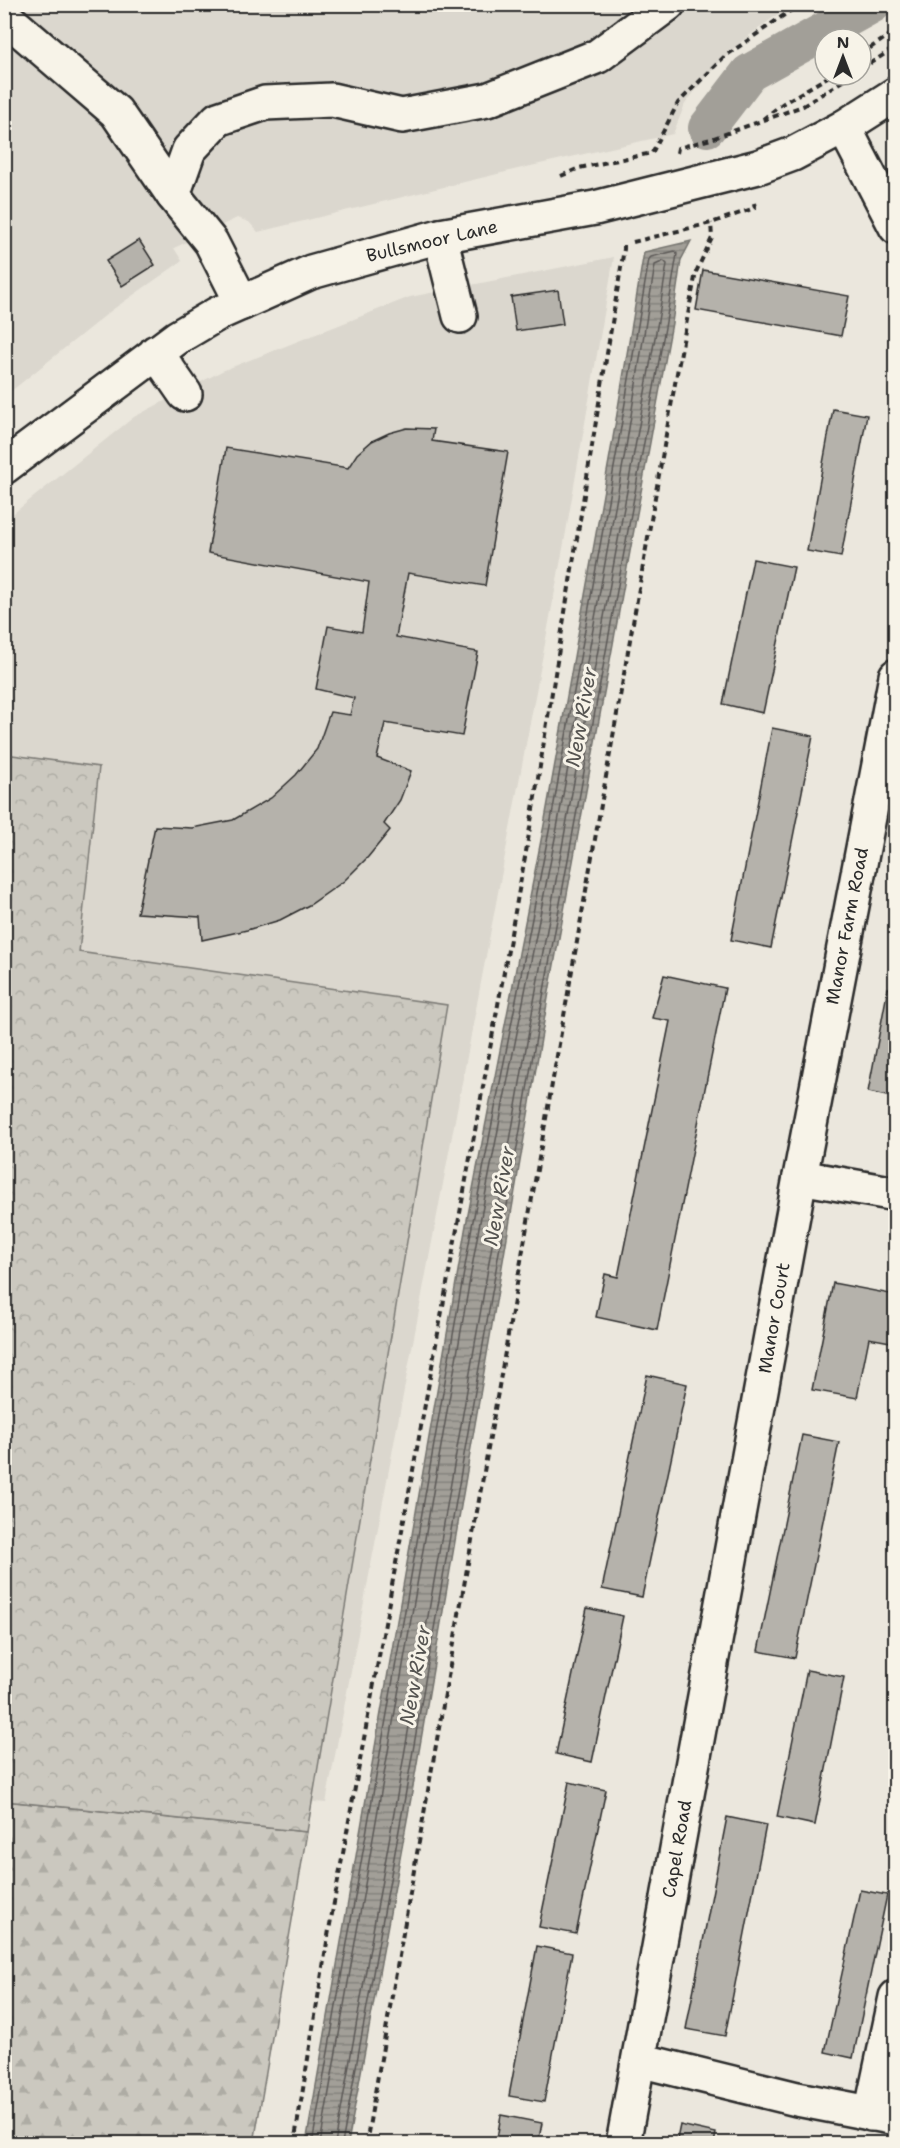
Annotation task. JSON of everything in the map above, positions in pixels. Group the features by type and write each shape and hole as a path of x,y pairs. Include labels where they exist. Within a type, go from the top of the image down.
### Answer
{"street":[{"path":"173,195 189,150 218,119 265,103 332,100 402,116 487,100 598,56 668,4"},
{"path":"4,16 116,112 173,195 211,242 242,303"},
{"name":"Bullsmoor Lane","path":"4,467 156,352 217,314 311,272 440,236 595,208 758,167 793,154 844,127 896,94"},
{"path":"844,127 896,227"},
{"path":"440,236 460,316"},
{"path":"156,352 185,394"},
{"name":"Manor Farm Road","path":"800,1177 896,676"},
{"path":"800,1177 896,1194"},
{"name":"Manor Court","path":"730,1555 800,1177"},
{"name":"Capel Road","path":"623,2144 730,1555"},
{"path":"639,2060 797,2099 883,2116 896,1997"}],"path":[{"path":"652,153 678,103 724,57 800,4"},
{"path":"873,46 896,31"},
{"path":"873,61 896,47"},
{"path":"757,123 782,104 813,86"},
{"path":"678,148 803,106 833,87"},
{"path":"633,242 711,223 741,213"},
{"path":"366,2144 669,412 696,272 712,238 711,223"},
{"path":"294,2144 329,1930 527,846 624,244"}],"shaded area":[{"path":"5,5 790,5 742,41 709,73 685,104 673,134 258,232 249,222 237,218 174,248 182,261 112,310 5,396"},
{"path":"614,257 564,543 326,1803 5,1774 5,520 134,417 222,371 410,297"}],"green space":[{"path":"5,754 99,767 79,952 447,1005 307,1832 5,1801"},
{"path":"5,1801 307,1832 254,2143 5,2143"}],"water":[{"path":"691,241 681,260 672,323 549,992 411,1798 348,2143 306,2143 466,1225 544,825 644,252"}],"building":[{"path":"139,240 155,265 122,286 106,261"},
{"path":"703,270 849,296 841,336 696,310"},
{"path":"558,290 563,324 516,331 511,297"},
{"path":"833,409 867,415 841,557 807,551"},
{"path":"407,428 434,429 432,441 508,452 485,586 408,573 396,637 478,652 462,736 385,723 377,758 411,771 400,800 384,824 390,830 344,881 311,904 280,920 202,940 200,917 137,913 155,826 192,828 233,820 271,798 296,775 317,749 330,712 350,715 354,698 316,689 328,626 362,632 369,582 208,553 226,448 348,468 357,454 372,441"},
{"path":"753,559 794,567 763,713 723,704"},
{"path":"772,728 813,736 771,948 731,940"},
{"path":"664,975 725,988 657,1330 596,1317 605,1274 618,1277 670,1021 652,1018"},
{"path":"888,988 896,989 896,1098 868,1092"},
{"path":"833,1283 896,1295 896,1343 869,1338 857,1398 812,1390"},
{"path":"647,1375 687,1384 642,1597 602,1589"},
{"path":"802,1435 839,1442 795,1658 758,1651"},
{"path":"587,1608 623,1616 592,1762 556,1754"},
{"path":"807,1670 844,1677 815,1825 777,1817"},
{"path":"569,1782 606,1790 576,1934 539,1927"},
{"path":"727,1817 766,1825 725,2036 686,2029"},
{"path":"860,1890 887,1895 853,2058 825,2052"},
{"path":"537,1946 572,1953 544,2102 509,2096"},
{"path":"501,2115 542,2123 538,2144 496,2144"},
{"path":"680,2125 716,2133 714,2144 676,2144"}],"waterway":[{"name":"New River","path":"707,128 749,73 873,4"}]}
